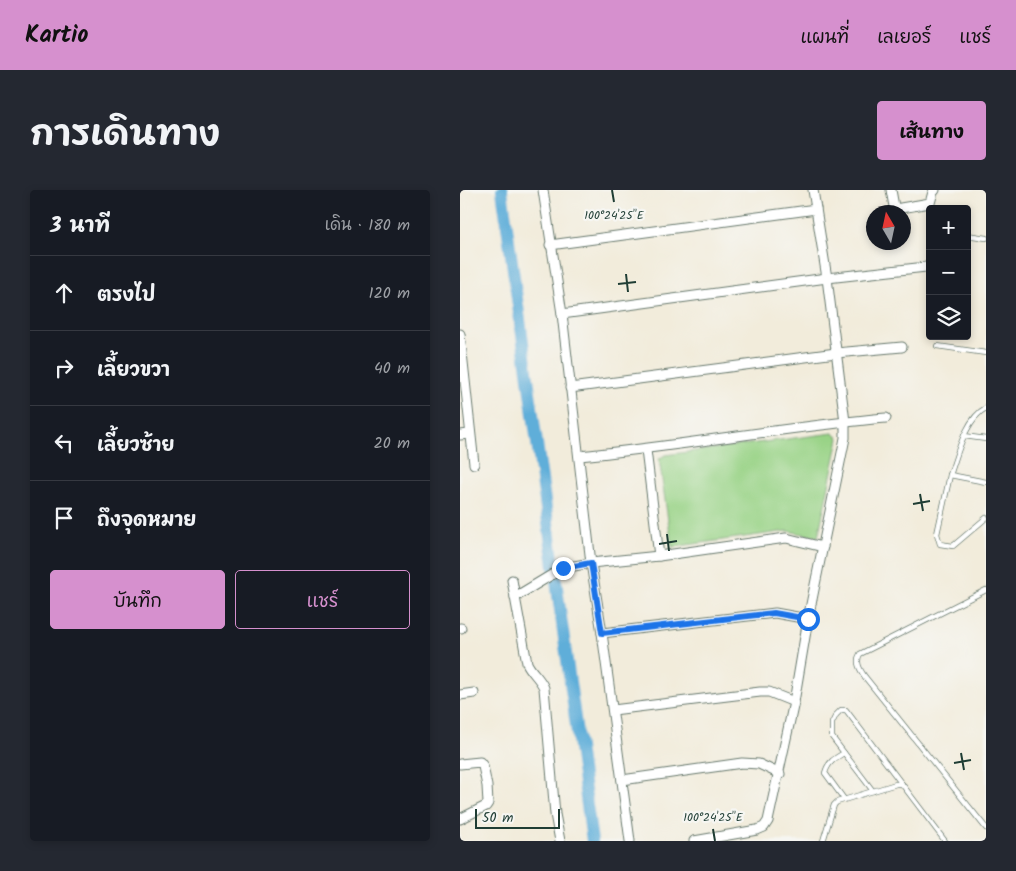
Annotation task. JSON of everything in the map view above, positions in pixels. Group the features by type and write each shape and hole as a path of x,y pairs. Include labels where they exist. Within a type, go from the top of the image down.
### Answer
{"street":[{"path":"543,190 562,314 591,563 630,841"},
{"path":"699,841 757,830 764,827 768,821 780,774 808,619 845,438 845,422 827,278 813,190"},
{"path":"891,190 894,205"},
{"path":"911,207 930,203 935,190"},
{"path":"550,245 816,209"},
{"path":"562,314 827,278 926,267"},
{"path":"460,334 474,464"},
{"path":"570,388 836,353 902,347"},
{"path":"579,456 646,450 886,418"},
{"path":"460,435 470,434"},
{"path":"646,450 659,556"},
{"path":"515,598 563,568 591,563 659,556 786,538 823,547"},
{"path":"512,580 527,662 530,670 540,680 544,688 555,814 560,841"},
{"path":"602,633 774,613 808,619"},
{"path":"613,710 760,692 769,692 794,702"},
{"path":"460,695 474,693"},
{"path":"460,764 480,762 483,766 489,800 486,806 460,819"},
{"path":"622,780 742,763 758,764 780,774"}],"lane":[{"path":"971,236 986,238"},
{"path":"937,346 986,353"},
{"path":"986,408 979,412 964,436 950,475 938,534 940,544 953,546 986,518"},
{"path":"964,436 986,439"},
{"path":"950,475 986,482"},
{"path":"986,590 860,654 858,662 864,677 986,828"},
{"path":"873,791 832,737 832,723 841,710 846,710 945,841"},
{"path":"844,753 833,758 827,767 826,773 844,799"},
{"path":"822,841 834,805 844,799 902,784"}],"green space":[{"path":"833,433 839,438 818,537 788,531 672,547 659,459 665,455"}],"waterway":[{"path":"502,190 592,841"}],"route":[{"path":"563,568 591,563 602,633 774,613 808,619"}]}
